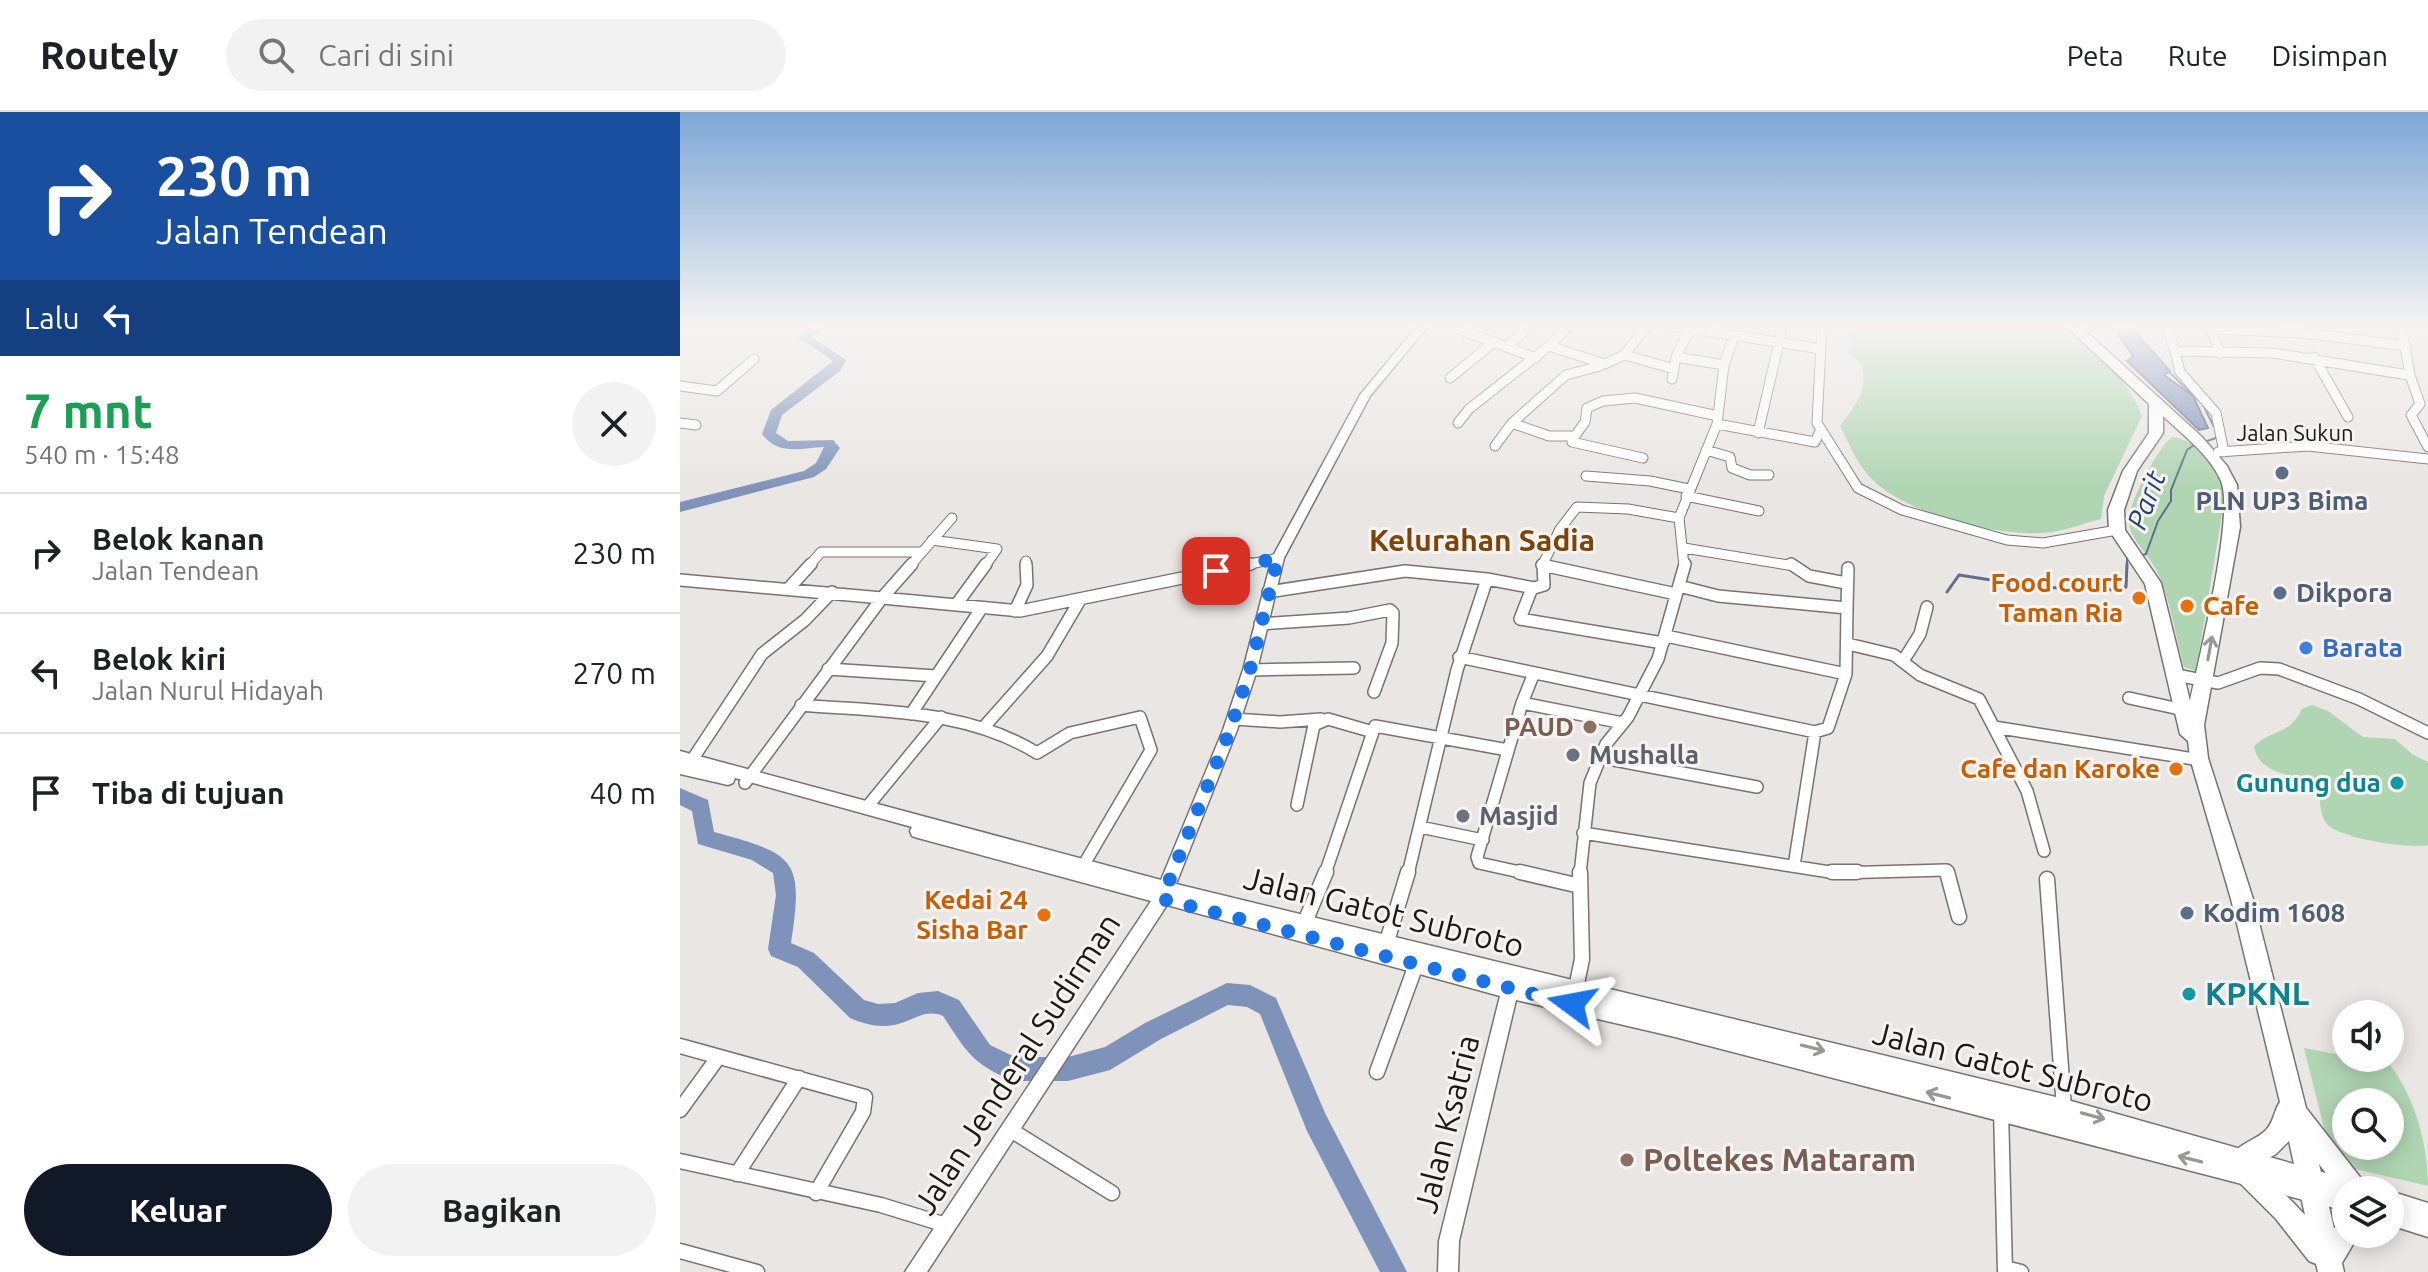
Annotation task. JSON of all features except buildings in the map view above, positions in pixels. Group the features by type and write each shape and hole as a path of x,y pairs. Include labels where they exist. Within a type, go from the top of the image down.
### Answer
{"highway":[{"path":"2131,379 2206,446 2230,485 2232,527 2195,725 2199,758 2252,950 2325,1264"},
{"path":"2156,402 2156,433 2130,471 2116,510 2117,530 2153,583 2194,759 2239,898"},
{"path":"2156,433 2206,446"},
{"path":"2291,1112 2285,1129 2276,1140 2246,1166 2302,1229 2325,1264"},
{"path":"2291,1112 2343,1176"}],"street":[{"path":"680,386 717,391 731,379"},
{"name":"Jalan Jenderal Sudirman","path":"915,1272 1164,894 1234,719 1250,670 1278,558 1365,395 1378,379"},
{"path":"1458,423 1469,409 1508,379"},
{"path":"1495,446 1512,423 1561,379"},
{"path":"1574,997 1583,931 1580,886 1590,783 1598,757 1623,723 1658,659 1685,562 1679,518 1718,420 1722,379"},
{"path":"1758,433 1772,379"},
{"path":"1818,379 1816,406 1820,431 1858,488 1902,510 1987,536 2027,543 2070,540 2117,530"},
{"path":"2186,379 2216,413 2206,446"},
{"path":"2327,379 2348,417"},
{"path":"2408,379 2409,385 2424,404 2411,415 2428,447"},
{"path":"1643,458 1572,442 1585,422 1587,408 1619,398 1642,398 1758,433 1815,442 1820,431"},
{"path":"680,423 696,425"},
{"path":"1512,423 1546,432 1549,436 1575,436"},
{"name":"Jalan Sukun","path":"2206,446 2308,446 2428,459"},
{"path":"1706,450 1730,457 1732,468 1743,473 1769,475"},
{"path":"1586,476 1650,481 1759,511"},
{"path":"1268,592 1405,571 1487,579 1532,588 1544,585 1542,565 1560,529 1577,507 1628,509 1679,518"},
{"path":"748,779 882,598 952,518"},
{"path":"932,540 997,549 956,605"},
{"path":"1684,548 1790,563 1805,575 1846,583"},
{"path":"789,588 821,552 922,552"},
{"path":"682,580 1015,611 1278,558"},
{"path":"1015,611 1027,585 1026,561"},
{"path":"1542,565 1718,596 1847,608"},
{"path":"1459,657 1824,732 1834,718 1846,674 1848,568"},
{"path":"1384,950 1420,827 1459,657 1487,579"},
{"path":"1532,588 1520,619 1664,639 1846,674"},
{"path":"684,762 762,654 805,620 832,592"},
{"path":"983,728 1047,656 1080,600"},
{"path":"1903,661 1920,634 1927,607"},
{"path":"911,714 981,609"},
{"path":"1260,624 1349,618 1390,610 1393,613 1392,643 1374,692"},
{"path":"1848,644 1885,651 1920,675 1979,699 2027,791 2044,851"},
{"path":"1250,670 1354,668"},
{"path":"2176,675 2218,683 2260,668 2279,669 2359,699 2428,733"},
{"path":"828,669 936,676"},
{"path":"1534,673 1522,703 1477,857 1479,863 1580,886"},
{"path":"2129,698 2184,710"},
{"path":"1522,703 1623,723"},
{"path":"801,705 941,717 1011,737 1037,753 1046,751 1070,733 1131,717 1143,721 1151,746 1149,755 1083,866"},
{"path":"867,807 919,748 941,717"},
{"path":"1234,719 1280,722 1328,719 1373,732"},
{"path":"1297,805 1312,727 1328,719"},
{"path":"1302,928 1327,869 1375,726 1508,750"},
{"path":"1994,727 2194,759"},
{"path":"1794,866 1815,732"},
{"path":"1598,757 1757,787"},
{"name":"Jalan Gatot Subroto","path":"684,762 1164,894 2332,1186"},
{"name":"Jalan Gatot Subroto","path":"748,779 867,807 918,826 1083,866 1164,894"},
{"path":"1420,827 1483,840"},
{"path":"1583,833 1862,874 1946,870 1959,917"},
{"path":"2047,879 2064,1108"},
{"name":"Jalan Gatot Subroto","path":"1384,950 1416,965 1510,990 1574,997"},
{"path":"1377,1072 1416,965"},
{"name":"Jalan Ksatria","path":"1448,1272 1449,1241 1510,990"},
{"path":"680,1046 717,1059 799,1078 867,1099 858,1122 816,1193"},
{"path":"680,1110 717,1059"},
{"path":"737,1174 799,1078"},
{"path":"2001,1102 2010,1271"},
{"name":"Jalan Gatot Subroto","path":"2001,1102 2064,1108 2246,1166"},
{"path":"1009,1129 1112,1193"},
{"path":"680,1161 881,1205 946,1225"},
{"name":"Jalan Gatot Subroto","path":"2305,1182 2332,1195"},
{"path":"2404,1205 2428,1213"},
{"path":"2404,1219 2428,1227"},
{"path":"680,1251 757,1272"}],"green space":[{"path":"2121,379 2142,416 2104,496 2101,519 2053,532 2006,531 1951,520 1924,510 1899,499 1864,470 1840,426 1855,405 1863,381"},
{"path":"2172,437 2190,443 2205,456 2226,491 2196,671 2184,667 2164,588 2129,525 2140,487 2160,451"},
{"path":"2312,705 2328,711 2363,737 2395,739 2412,754 2428,762 2428,845 2377,842 2337,831 2324,819 2320,792 2303,780 2273,770 2258,757 2254,746 2292,724 2302,709"},
{"path":"2304,1048 2332,1053 2332,1072 2395,1072 2406,1091 2413,1106 2423,1138 2428,1186 2404,1180 2404,1176 2385,1176 2351,1168 2342,1160 2404,1160 2404,1088 2332,1088 2332,1151"}],"water":[{"path":"2146,379 2170,379 2193,396 2208,428 2199,430"}],"waterway":[{"path":"680,507 809,474 821,466 833,448 828,443 781,444 769,434 776,413 820,379"},
{"name":"Parit","path":"2176,379 2198,400"},
{"name":"Parit","path":"2203,405 2214,427"},
{"name":"Parit","path":"2204,442 2216,438 2217,434"},
{"name":"Parit","path":"2139,556 2146,554 2158,521 2171,501 2171,490 2187,450 2197,443"},
{"name":"Parit","path":"2127,564 2127,559 2132,557"},
{"name":"Parit","path":"1947,592 1959,575 2035,587 2118,590 2126,587 2127,564"},
{"path":"680,796 701,806 705,838 756,853 781,867 786,879 786,895 779,949 806,960 858,1010 878,1015 895,1014 918,1004 938,1002 951,1008 982,1053 1013,1069 1068,1069 1110,1058 1153,1031 1227,994 1250,996 1268,1006 1316,1122 1394,1272"}],"place":[{"name":"PLN UP3 Bima","path":"2282,473"},
{"name":"Dikpora","path":"2280,593"},
{"name":"Food court Taman Ria","path":"2139,598"},
{"name":"Cafe","path":"2187,606"},
{"name":"Barata","path":"2306,648"},
{"name":"PAUD","path":"1590,727"},
{"name":"Mushalla","path":"1573,755"},
{"name":"Cafe dan Karoke","path":"2176,769"},
{"name":"Gunung dua","path":"2397,783"},
{"name":"Masjid","path":"1463,816"},
{"name":"Kodim 1608","path":"2187,913"},
{"name":"Kedai 24 Sisha Bar","path":"1044,915"},
{"name":"KPKNL","path":"2189,994"},
{"name":"Poltekes Mataram","path":"1627,1160"}],"district":[{"name":"Kelurahan Sadia","path":"1482,541"}],"route":[{"path":"1216,571 1278,558 1269,584 1250,670 1230,730 1162,899 1572,1004"}]}
